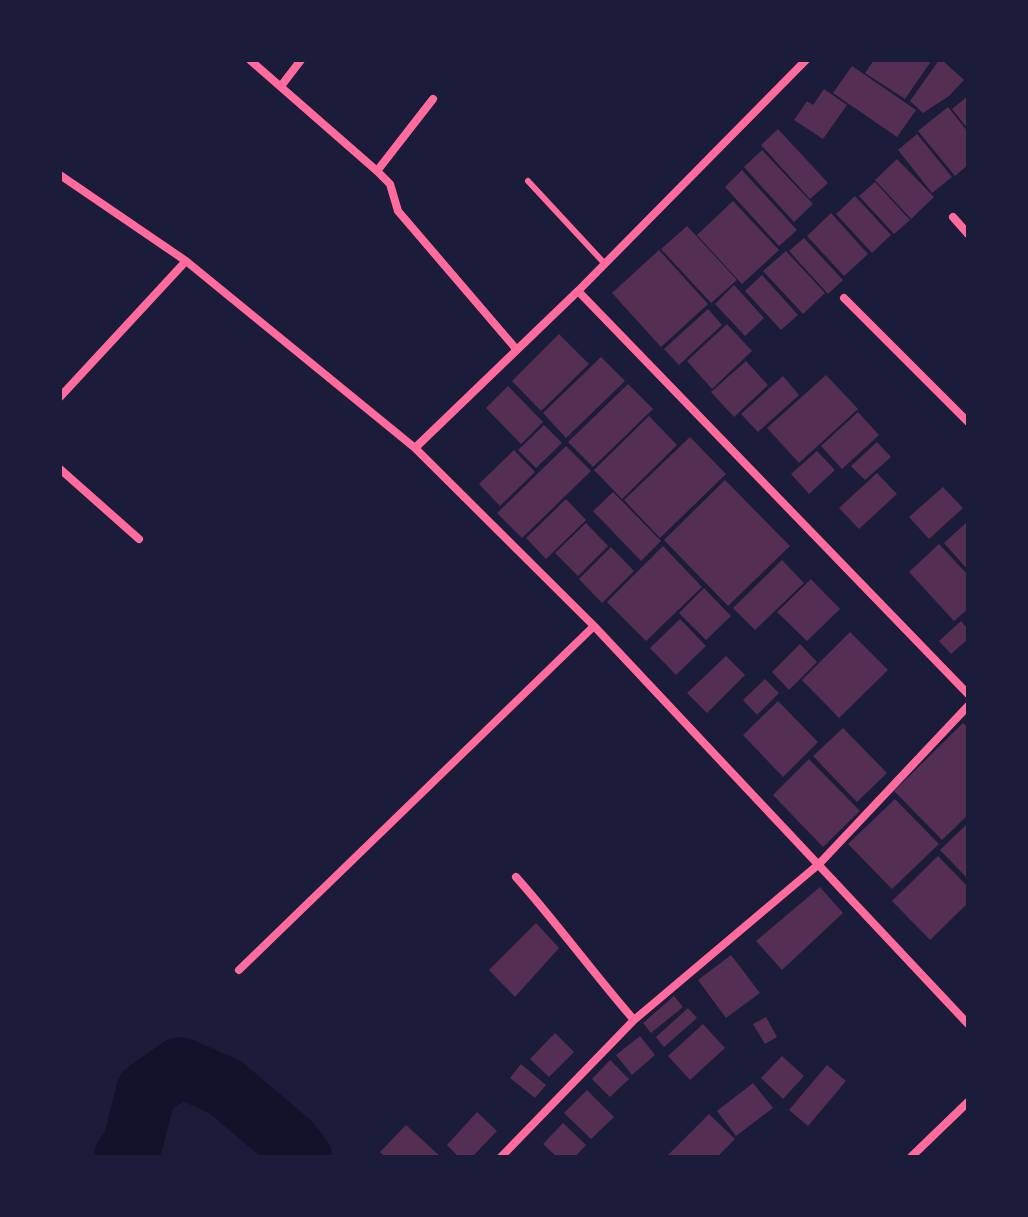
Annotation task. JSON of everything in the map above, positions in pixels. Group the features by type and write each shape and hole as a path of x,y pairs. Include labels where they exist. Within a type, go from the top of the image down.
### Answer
{"street":[{"path":"250,60 390,184 398,211 517,350"},
{"path":"281,86 301,60"},
{"path":"415,448 578,291 806,60"},
{"path":"377,171 433,99"},
{"path":"60,175 186,261 415,448 594,626 968,1024"},
{"path":"953,217 968,234"},
{"path":"60,397 186,261"},
{"path":"578,291 968,694"},
{"path":"844,298 968,422"},
{"path":"60,469 139,539"},
{"path":"239,970 594,626"},
{"path":"501,1157 634,1020 819,864 968,706"},
{"path":"516,877 634,1020"},
{"path":"911,1157 968,1102"}],"lane":[{"path":"528,181 605,264"}],"building":[{"path":"874,60 932,60 905,99 865,73"},
{"path":"939,60 964,80 949,96 923,113 910,101"},
{"path":"852,66 916,110 897,137 833,93"},
{"path":"824,89 847,105 823,139 794,120 807,101 813,105"},
{"path":"968,96 968,129 952,109"},
{"path":"948,107 968,132 968,165 955,176 918,131"},
{"path":"778,129 828,183 810,199 761,145"},
{"path":"917,134 952,177 932,193 898,150"},
{"path":"762,150 813,204 794,222 744,167"},
{"path":"897,159 934,197 911,219 875,180"},
{"path":"742,170 797,230 779,246 725,187"},
{"path":"875,182 910,220 894,234 859,196"},
{"path":"855,196 891,235 872,253 836,214"},
{"path":"733,201 779,250 742,284 697,235"},
{"path":"831,213 868,254 844,276 807,236"},
{"path":"687,226 737,280 711,303 661,249"},
{"path":"804,238 843,280 828,294 789,251"},
{"path":"659,250 708,304 661,347 612,293"},
{"path":"786,251 825,293 803,314 763,271"},
{"path":"762,275 798,315 781,330 745,291"},
{"path":"734,285 764,318 745,336 715,304"},
{"path":"708,309 722,325 679,365 664,349"},
{"path":"727,324 752,351 712,389 687,361"},
{"path":"559,334 589,364 541,411 512,381"},
{"path":"601,357 625,381 566,438 543,413"},
{"path":"746,361 768,385 734,417 711,392"},
{"path":"826,375 858,409 799,463 767,428"},
{"path":"783,376 799,395 758,432 741,414"},
{"path":"628,384 653,409 593,467 568,442"},
{"path":"508,386 543,422 521,444 486,408"},
{"path":"858,412 879,435 842,469 821,446"},
{"path":"649,416 677,445 622,499 594,470"},
{"path":"544,425 562,443 536,468 518,450"},
{"path":"690,437 726,474 660,538 624,500"},
{"path":"877,442 891,457 865,480 851,466"},
{"path":"566,446 591,471 522,538 497,513"},
{"path":"514,450 535,472 500,506 479,484"},
{"path":"817,451 835,470 809,494 791,474"},
{"path":"877,473 897,494 859,529 839,508"},
{"path":"725,480 790,546 728,606 664,540"},
{"path":"943,487 963,508 929,539 909,517"},
{"path":"613,492 661,541 641,561 593,511"},
{"path":"566,499 586,520 546,559 526,538"},
{"path":"968,521 968,570 944,543"},
{"path":"586,523 608,546 578,576 555,553"},
{"path":"939,544 968,575 968,609 954,621 909,572"},
{"path":"663,546 702,587 646,641 607,602"},
{"path":"611,547 634,571 602,603 579,579"},
{"path":"782,560 804,583 755,630 733,608"},
{"path":"811,579 840,609 807,641 777,612"},
{"path":"704,588 731,616 706,640 679,613"},
{"path":"680,619 706,646 676,675 650,648"},
{"path":"961,621 968,629 968,639 951,654 939,641"},
{"path":"850,632 888,670 839,718 802,680"},
{"path":"800,644 817,662 789,690 772,672"},
{"path":"726,656 745,675 707,713 687,693"},
{"path":"765,679 779,693 757,715 743,700"},
{"path":"778,701 818,742 783,777 743,735"},
{"path":"963,723 968,728 968,815 942,840 894,791"},
{"path":"843,728 887,773 857,802 813,756"},
{"path":"809,759 860,811 823,847 773,795"},
{"path":"895,799 939,844 892,889 848,844"},
{"path":"968,823 968,879 940,850"},
{"path":"938,856 968,887 968,903 930,940 892,901"},
{"path":"820,887 843,913 782,970 756,941"},
{"path":"536,923 559,948 515,997 489,970"},
{"path":"731,955 760,993 726,1018 698,980"},
{"path":"674,996 683,1007 651,1033 643,1023"},
{"path":"688,1008 697,1018 664,1047 656,1037"},
{"path":"766,1017 777,1037 765,1044 753,1024"},
{"path":"703,1024 725,1048 690,1080 668,1056"},
{"path":"555,1033 574,1052 549,1077 530,1059"},
{"path":"640,1036 655,1055 632,1075 616,1055"},
{"path":"782,1056 804,1076 783,1099 761,1078"},
{"path":"610,1060 629,1079 610,1097 592,1079"},
{"path":"521,1064 546,1085 535,1098 510,1078"},
{"path":"827,1065 846,1081 808,1126 789,1110"},
{"path":"753,1083 773,1108 736,1136 717,1111"},
{"path":"587,1090 614,1117 591,1139 564,1113"},
{"path":"477,1112 497,1131 472,1157 459,1157 447,1145"},
{"path":"709,1114 735,1139 717,1157 666,1157"},
{"path":"563,1123 586,1145 575,1157 557,1157 543,1144"},
{"path":"406,1125 441,1157 385,1157 380,1152"}],"waterway":[{"path":"124,1157 133,1143 146,1091 180,1067 225,1087 290,1142 302,1157"}]}
